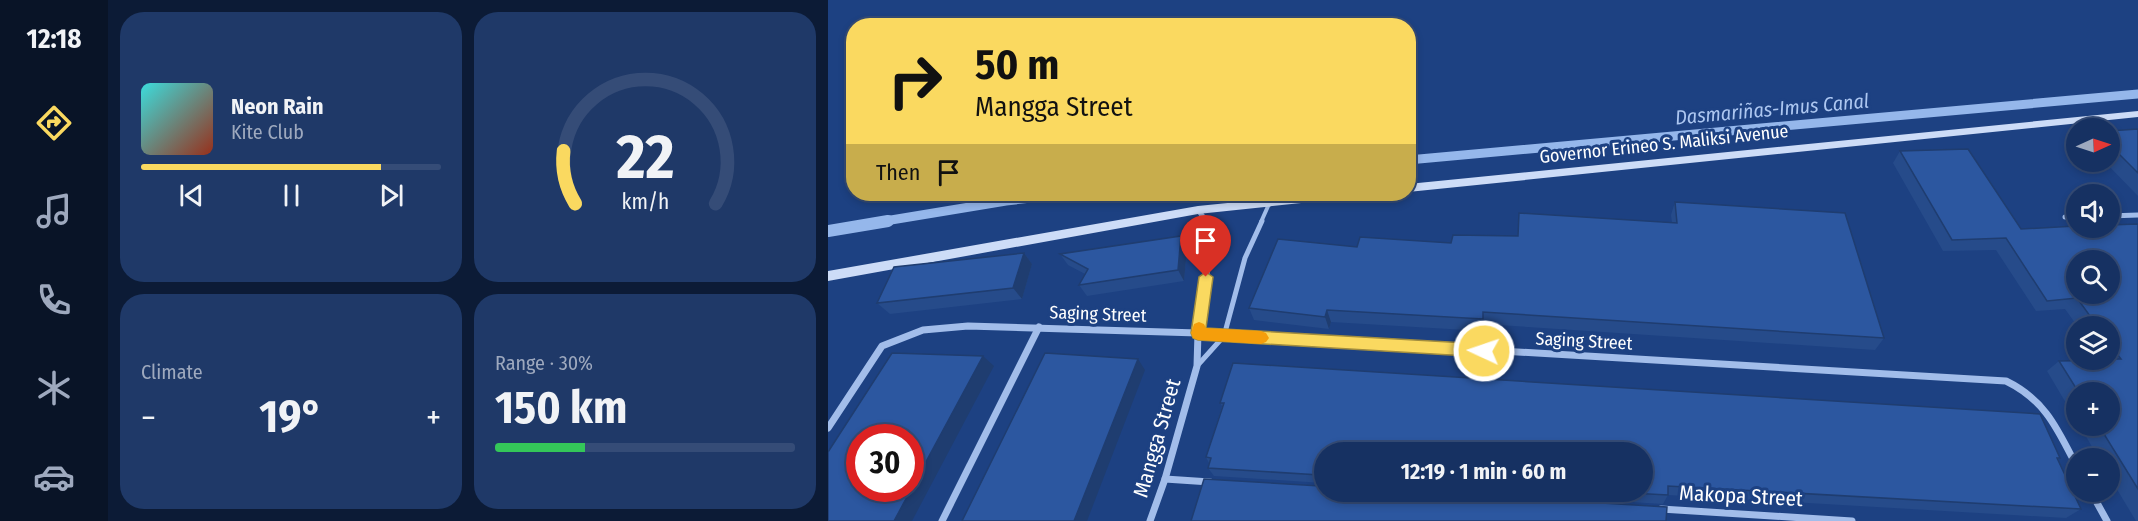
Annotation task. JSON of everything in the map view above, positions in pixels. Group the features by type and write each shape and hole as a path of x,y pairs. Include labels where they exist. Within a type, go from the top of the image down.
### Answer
{"main road":[{"name":"Governor Erineo S. Maliksi Avenue","path":"1416,187 2138,114"},
{"path":"828,276 1198,210 1270,201"}],"street":[{"name":"Mangga Street","path":"1150,521 1165,479 1197,366 1198,333 1212,230 1198,210"},
{"path":"2120,216 2138,215"},
{"name":"Saging Street","path":"828,428 882,346 923,330 968,326 1039,327 1198,333 2006,381 2024,388 2042,404 2067,448"},
{"path":"942,521 1039,327"},
{"path":"1165,479 1222,483"},
{"path":"2097,502 2107,521"},
{"name":"Makopa Street","path":"1650,509 1852,521"}],"lane":[{"name":"Mangga Street","path":"1197,366 1224,336 1245,258 1270,201"}],"building":[{"path":"2138,129 2138,173 2120,155 2120,130"},
{"path":"1968,149 2021,229 2066,227 2066,238 2120,238 2120,225 2138,224 2138,489 2120,460 2120,448 2113,448 2105,436 2120,436 2120,382 2072,382 2059,361 2066,361 2066,370 2120,370 2120,316 2090,316 2081,304 2120,304 2120,250 2066,250 2066,299 2047,301 2006,238 1952,240 1900,151"},
{"path":"1675,202 1845,213 1884,338 1483,312 1483,319 1327,310 1325,317 1249,308 1278,239 1357,247 1360,237 1451,243 1453,235 1518,236 1519,213 1677,223"},
{"path":"1181,236 1178,270 1079,285 1088,269 1060,254"},
{"path":"1024,253 1013,288 877,303 894,267"},
{"path":"892,353 983,356 924,465 924,424 846,424"},
{"path":"1045,353 1138,359 1074,521 962,521"},
{"path":"1233,363 2040,414 2066,477 2066,502 2078,502 2081,509 1668,486 1668,495 1653,494 1653,442 1314,442 1314,475 1208,468 1211,458 1206,457 1224,403 1220,403"},
{"path":"846,424 846,502 904,502 894,521 828,521 828,452"},
{"path":"1204,479 1314,486 1314,502 1585,502 1667,507 1666,521 1191,521"}],"waterway":[{"name":"Dasmariñas-Imus Canal","path":"1416,159 2138,94"},
{"name":"Dasmariñas-Imus Canal","path":"879,222 1006,201"},
{"name":"Dasmariñas-Imus Canal","path":"828,231 888,221"}],"slow traffic":[{"path":"1199,328 1198,333 1261,338"}],"route":[{"path":"1206,277 1198,333 1484,351"}]}
